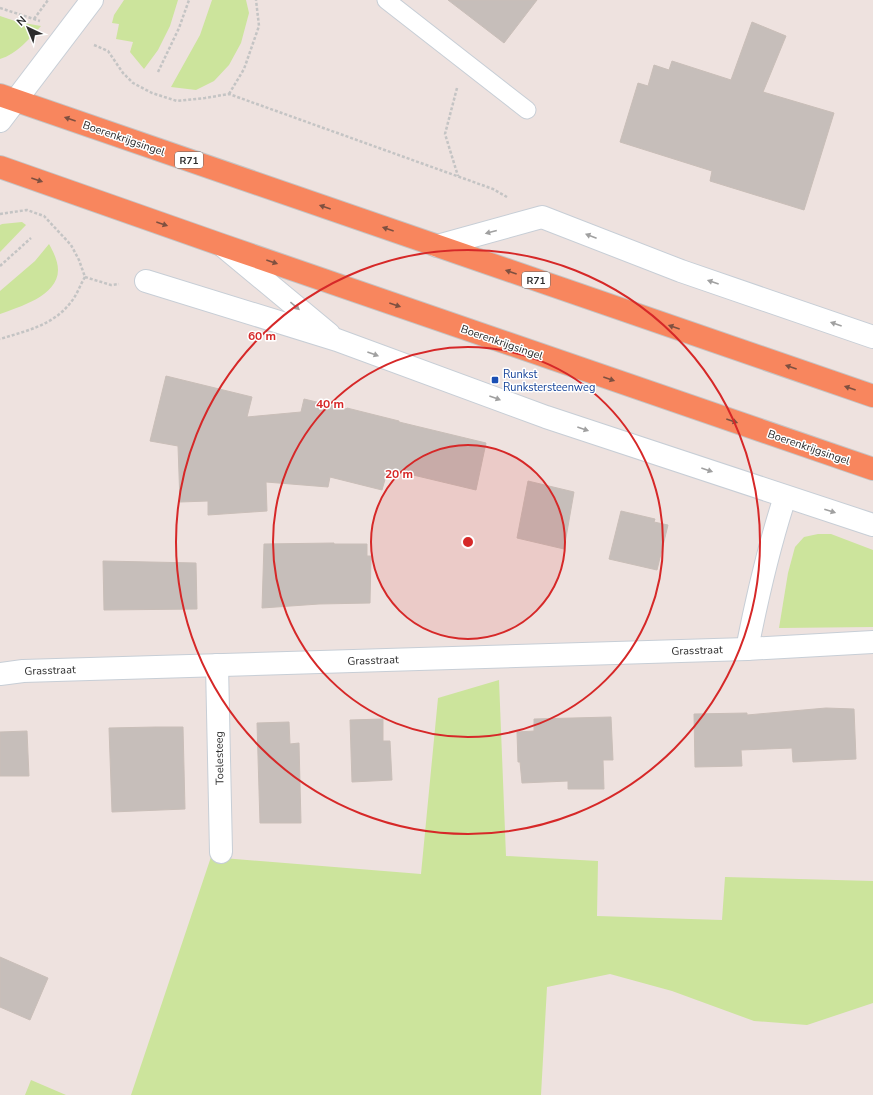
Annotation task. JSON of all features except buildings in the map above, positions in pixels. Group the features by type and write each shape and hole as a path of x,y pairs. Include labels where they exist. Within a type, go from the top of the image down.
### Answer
{"highway":[{"name":"Boerenkrijgsingel","path":"8,98 873,396"},
{"name":"Boerenkrijgsingel","path":"0,167 873,469"}],"street":[{"path":"0,121 8,98 67,33 92,0"},
{"path":"437,246 542,217 681,271 873,337"},
{"name":"Boerenkrijgsingel","path":"222,245 337,340"},
{"name":"Boerenkrijgsingel","path":"146,281 337,340 546,417 873,526"},
{"path":"747,649 775,528 785,497"},
{"name":"Grasstraat","path":"0,674 23,671 747,649 873,642"},
{"name":"Toelesteeg","path":"217,665 221,852"}],"lane":[{"path":"386,0 527,110"}],"path":[{"path":"34,19 48,0"},
{"path":"158,72 179,28 189,0"},
{"path":"229,94 244,69 259,26 256,0"},
{"path":"0,8 34,19 108,51 123,73 133,83 152,93 177,101 229,94 493,189 542,217"},
{"path":"458,177 445,134 465,61"},
{"path":"0,214 28,210 44,216 71,245 79,260 85,277 71,302 54,319 31,330 0,339"},
{"path":"0,266 32,238"},
{"path":"85,277 111,286 146,281"}],"green space":[{"path":"124,0 178,0 170,26 158,50 144,69 130,52 133,42 116,39 119,24 112,23 114,15"},
{"path":"212,0 246,0 249,13 241,43 229,65 214,81 196,90 171,87 200,35"},
{"path":"0,16 18,22 41,26 17,50 0,59"},
{"path":"22,222 26,225 0,252 0,225"},
{"path":"49,244 54,253 58,267 56,279 52,287 45,294 27,304 0,314 0,291 35,261"},
{"path":"818,534 831,534 873,550 873,627 779,628 788,573 795,547 804,537"},
{"path":"499,680 506,856 598,861 597,916 722,920 725,877 873,881 873,1003 807,1025 754,1021 672,991 610,974 547,987 541,1095 131,1095 211,857 421,874 438,698"},
{"path":"31,1080 66,1095 25,1095"}],"place":[{"name":"Runkst Runkstersteenweg","path":"495,380"}]}
